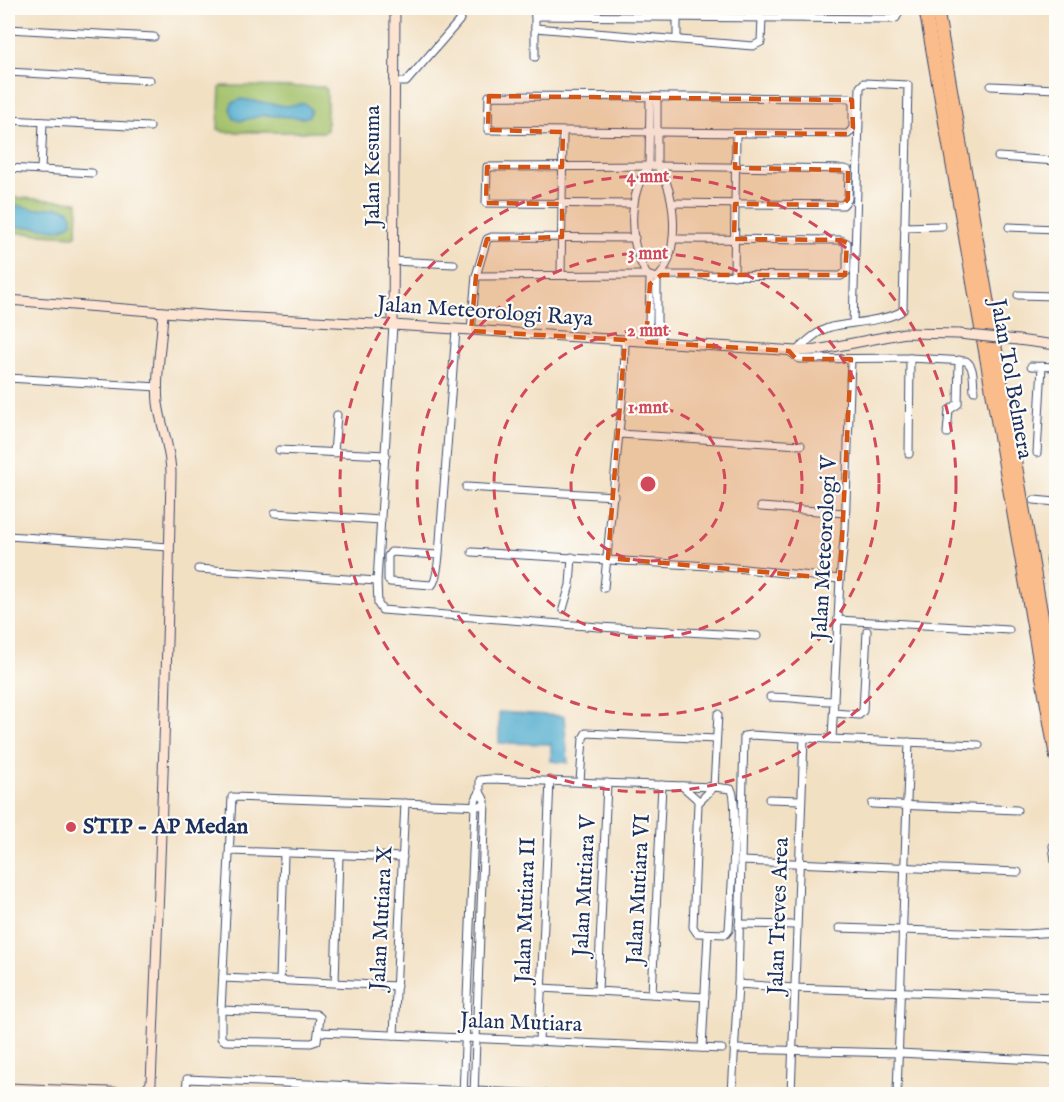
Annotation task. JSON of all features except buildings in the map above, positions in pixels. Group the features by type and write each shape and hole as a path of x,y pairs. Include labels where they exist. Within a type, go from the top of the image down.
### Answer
{"highway":[{"name":"Jalan Tol Belmera","path":"925,8 1056,757"},
{"name":"Jalan Tol Belmera","path":"937,8 1056,698"}],"street":[{"name":"Jalan Kesuma","path":"393,325 395,8"},
{"path":"393,82 406,82 455,26 465,8"},
{"path":"535,8 535,57"},
{"path":"677,8 677,38"},
{"path":"535,16 892,19 896,18 898,8"},
{"path":"535,28 758,45 761,42 762,18"},
{"path":"8,29 154,37"},
{"path":"8,72 150,80"},
{"path":"853,323 860,87 864,83 908,85 903,310 897,314 824,330 792,351 799,359 966,360 970,363 974,391"},
{"path":"991,86 1056,89"},
{"path":"489,96 654,97 850,98 853,102 853,128 848,134 488,130 489,96"},
{"path":"654,97 653,166 639,182 634,204 638,258 654,276"},
{"path":"8,120 150,128"},
{"path":"41,170 43,122"},
{"path":"561,275 563,132"},
{"path":"734,276 736,133"},
{"path":"998,157 1056,161"},
{"path":"647,342 647,327 653,322 654,276 673,239 671,191 665,174 653,166"},
{"path":"634,204 486,203 487,167 653,166 844,169 849,173 848,199 843,205 672,203"},
{"path":"8,168 92,173"},
{"path":"904,227 942,226"},
{"path":"1009,227 1056,228"},
{"path":"471,331 476,276 485,244 492,237 635,238"},
{"path":"476,276 841,276 847,271 847,243 841,240 673,239"},
{"path":"392,261 454,264"},
{"path":"1018,295 1056,296"},
{"name":"Jalan Meteorologi Raya","path":"8,300 163,312 792,351 817,350 905,333 960,334 1056,345"},
{"path":"144,1094 151,1083 171,470 158,387 163,312"},
{"path":"653,322 661,328 660,342"},
{"path":"393,325 377,581 378,604 384,610 757,636"},
{"path":"438,555 391,552 388,556 388,580 433,585 435,581 438,555 456,330"},
{"path":"604,588 624,381 624,340"},
{"path":"909,454 910,358"},
{"name":"Jalan Meteorologi V","path":"832,739 851,359"},
{"path":"947,433 949,410 958,403 959,360"},
{"path":"1031,366 1056,367"},
{"path":"1036,453 1042,366"},
{"path":"8,378 158,387"},
{"path":"334,453 337,415"},
{"path":"619,434 801,445"},
{"path":"279,450 386,455"},
{"path":"466,487 614,496"},
{"path":"1034,500 1056,502"},
{"path":"761,507 845,513"},
{"path":"275,513 381,520"},
{"path":"8,536 169,547"},
{"path":"472,552 608,558 840,579"},
{"path":"563,609 570,585 572,557"},
{"path":"1050,558 1056,594"},
{"path":"198,569 377,581"},
{"path":"838,620 1009,630"},
{"path":"834,713 860,715 863,711 867,631"},
{"path":"770,697 801,698 811,702 834,701"},
{"path":"475,1093 484,806 480,792 482,779 550,780 714,787 731,789 734,792 734,835 729,930 726,934 697,933 693,927 699,801 714,787 718,714"},
{"path":"579,782 583,738 586,733 716,739"},
{"path":"732,1095 738,984 744,736 979,745"},
{"name":"Jalan Treves Area","path":"791,1095 804,738"},
{"path":"897,1095 909,742"},
{"name":"Jalan Mutiara II","path":"539,1041 550,780"},
{"name":"Jalan Mutiara V","path":"598,991 607,783"},
{"name":"Jalan Mutiara VI","path":"652,994 662,785"},
{"path":"682,786 699,801"},
{"path":"463,1093 475,801 480,792"},
{"path":"221,1010 316,1014 320,1017 317,1041 313,1043 225,1041 221,1038 221,1010 232,797 484,806"},
{"path":"769,799 801,800"},
{"name":"Jalan Mutiara X","path":"394,1035 405,803"},
{"path":"872,804 1017,810"},
{"path":"1053,846 1056,867"},
{"path":"230,851 403,857"},
{"path":"280,980 284,854"},
{"path":"335,982 339,856"},
{"path":"741,861 1017,872"},
{"path":"739,924 796,925"},
{"path":"839,928 1026,934 1056,932"},
{"path":"702,1048 708,935"},
{"path":"223,978 397,986"},
{"path":"738,984 1056,997"},
{"path":"541,988 705,997"},
{"name":"Jalan Mutiara","path":"319,1032 722,1049"},
{"path":"734,1049 899,1053 1056,1061"},
{"path":"186,1095 187,1079 546,1095"},
{"path":"151,1083 158,1094"},
{"path":"8,1088 179,1095"}],"highlighted area":[{"path":"489,96 852,100 853,128 848,134 736,133 735,168 848,170 848,199 843,205 735,204 734,239 841,240 847,243 845,275 661,275 650,284 647,327 647,342 789,351 796,359 851,359 840,579 608,558 625,340 471,331 476,276 487,239 562,237 562,204 486,203 487,167 562,167 563,132 488,130"}],"green space":[{"path":"223,86 324,87 327,90 327,130 323,132 224,132 218,129 220,88"},
{"path":"8,197 77,202 77,233 75,236 8,232"}],"water":[{"path":"241,99 286,106 305,103 311,110 309,116 304,118 264,115 240,121 234,119 230,109 232,103"},
{"path":"8,203 36,209 65,208 72,216 72,223 57,230 8,227"},
{"path":"499,712 564,716 568,763 551,761 551,744 499,743"}],"place":[{"name":"STIP - AP Medan","path":"71,827"}]}
